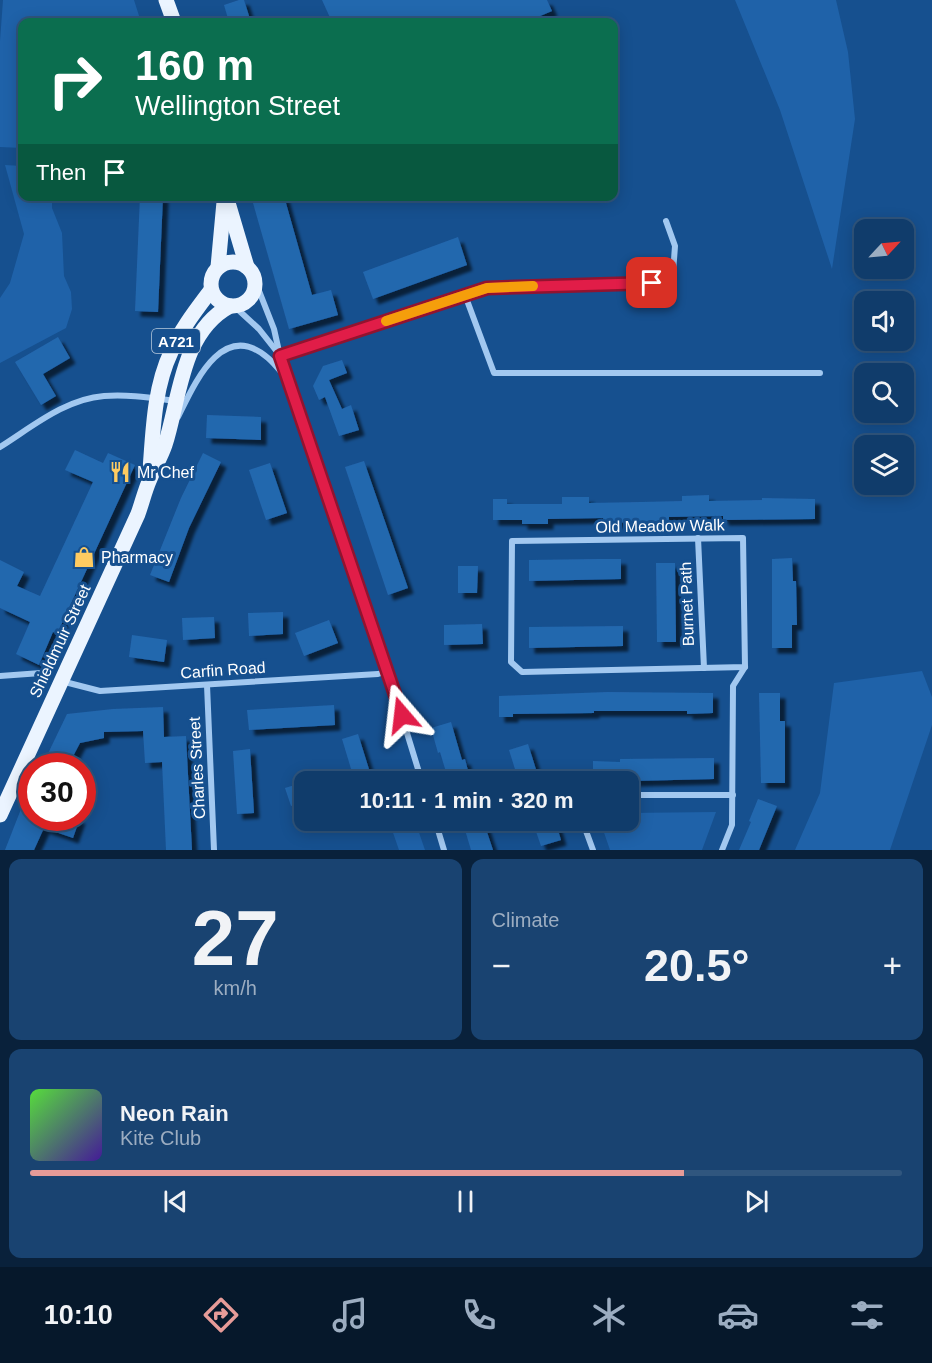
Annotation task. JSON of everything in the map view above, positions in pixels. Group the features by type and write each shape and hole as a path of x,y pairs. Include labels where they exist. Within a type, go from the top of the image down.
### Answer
{"main road":[{"path":"166,0 173,18"},
{"name":"A721","path":"211,290 212,276 218,267 225,201"},
{"name":"A721","path":"227,201 251,273 253,294 242,305 232,306"},
{"path":"218,267 234,261 251,273"},
{"path":"211,290 219,302 232,306"},
{"name":"Shieldmuir Street","path":"149,480 157,399 169,355 184,327 211,290"},
{"name":"Shieldmuir Street","path":"0,815 138,514 149,480 165,446 188,357 197,340 214,319 232,306"}],"street":[{"path":"280,356 487,288 652,283 673,273 675,246 666,221"},
{"path":"251,273 274,329 280,356 388,671 420,771"},
{"path":"465,295 494,373 820,373"},
{"path":"232,306 269,341 280,356"},
{"path":"165,446 194,386 216,355 228,349 248,348 268,358 289,382"},
{"path":"0,447 64,407 83,400 103,396 132,396 176,401"},
{"name":"Burnet Path","path":"698,538 704,668"},
{"name":"Old Meadow Walk","path":"743,538 745,667 522,672 511,662 512,541 743,538"},
{"path":"722,850 732,825 733,686 745,667"},
{"name":"Carfin Road","path":"61,681 100,691 378,674 388,671"},
{"path":"0,676 41,673"},
{"name":"Charles Street","path":"207,685 214,850"},
{"path":"639,795 733,795"},
{"path":"438,831 444,850"},
{"path":"586,831 593,850"}],"shaded area":[{"path":"3,0 134,0 140,18 18,18 18,148 0,147 0,41"},
{"path":"735,0 836,0 848,52 855,119 832,269 780,110"},
{"path":"5,165 18,166 18,201 52,201 52,208 62,233 64,276 71,292 72,309 66,328 0,363 0,298 10,283 24,234"},
{"path":"922,671 932,697 932,725 890,850 795,850 820,793 834,683"},
{"path":"716,812 702,850 610,850 603,831 639,831 639,813"},
{"path":"392,831 418,831 425,850 399,850"}],"building":[{"path":"244,0 250,18 228,18 224,5"},
{"path":"322,0 547,0 552,11 535,18 330,18"},
{"path":"140,201 163,201 158,312 135,311"},
{"path":"252,201 285,201 312,295 331,290 338,315 289,329"},
{"path":"458,237 467,265 373,299 363,272"},
{"path":"58,337 70,358 43,374 56,396 41,405 15,362"},
{"path":"342,360 347,373 329,380 342,409 351,405 359,430 339,436 325,397 319,400 313,386 323,366"},
{"path":"207,415 261,417 261,440 206,438"},
{"path":"75,450 103,463 108,453 135,465 57,634 53,632 39,665 16,654 30,622 0,608 0,560 24,572 17,586 40,596 93,482 65,470"},
{"path":"203,453 221,462 189,528 169,582 150,575 181,498"},
{"path":"364,461 408,588 388,595 345,467"},
{"path":"270,463 287,513 266,520 249,470"},
{"path":"709,495 709,501 762,500 762,498 815,499 815,519 723,520 723,516 669,517 669,521 603,523 603,518 548,519 548,524 522,524 522,520 493,520 493,499 507,499 507,504 562,504 562,497 589,497 589,503 682,501 682,496"},
{"path":"792,558 793,581 796,581 797,625 792,625 792,648 772,648 772,559"},
{"path":"621,559 621,579 529,581 529,560"},
{"path":"656,563 675,563 676,642 657,642"},
{"path":"458,566 478,566 477,593 458,593"},
{"path":"283,612 283,634 249,636 248,613"},
{"path":"214,617 215,638 183,640 182,618"},
{"path":"329,620 338,643 304,656 295,633"},
{"path":"482,624 483,644 444,645 444,625"},
{"path":"623,626 623,646 529,648 529,627"},
{"path":"132,635 167,640 164,662 129,657"},
{"path":"608,692 713,693 713,713 594,711 594,713 513,714 513,717 499,717 499,696"},
{"path":"759,693 780,693 780,721 785,721 785,783 761,783"},
{"path":"334,705 335,725 249,730 247,710"},
{"path":"163,707 164,737 186,736 192,850 166,850 162,762 145,763 143,731 104,732 104,738 80,743 75,753 48,753 67,714"},
{"path":"451,722 462,760 465,759 468,771 446,771 431,728"},
{"path":"358,734 370,771 352,771 342,739"},
{"path":"528,744 537,771 516,771 509,750"},
{"path":"250,749 254,813 237,814 233,751"},
{"path":"714,758 714,779 639,781 639,771 593,771 593,761 620,762 620,759"},
{"path":"294,785 294,805 291,806 285,788"},
{"path":"758,799 777,806 759,850 739,850 751,822 749,821"},
{"path":"18,817 18,831 43,831 34,850 5,850"},
{"path":"53,831 75,831 73,838"},
{"path":"465,831 487,831 493,850 471,850"},
{"path":"536,831 558,831 561,840 541,846"}],"slow traffic":[{"path":"386,321 487,288 533,286"}],"place":[{"name":"Mr Chef","path":"120,472"},
{"name":"Pharmacy","path":"84,557"}],"route":[{"path":"402,715 280,356 487,288 652,283"}]}
